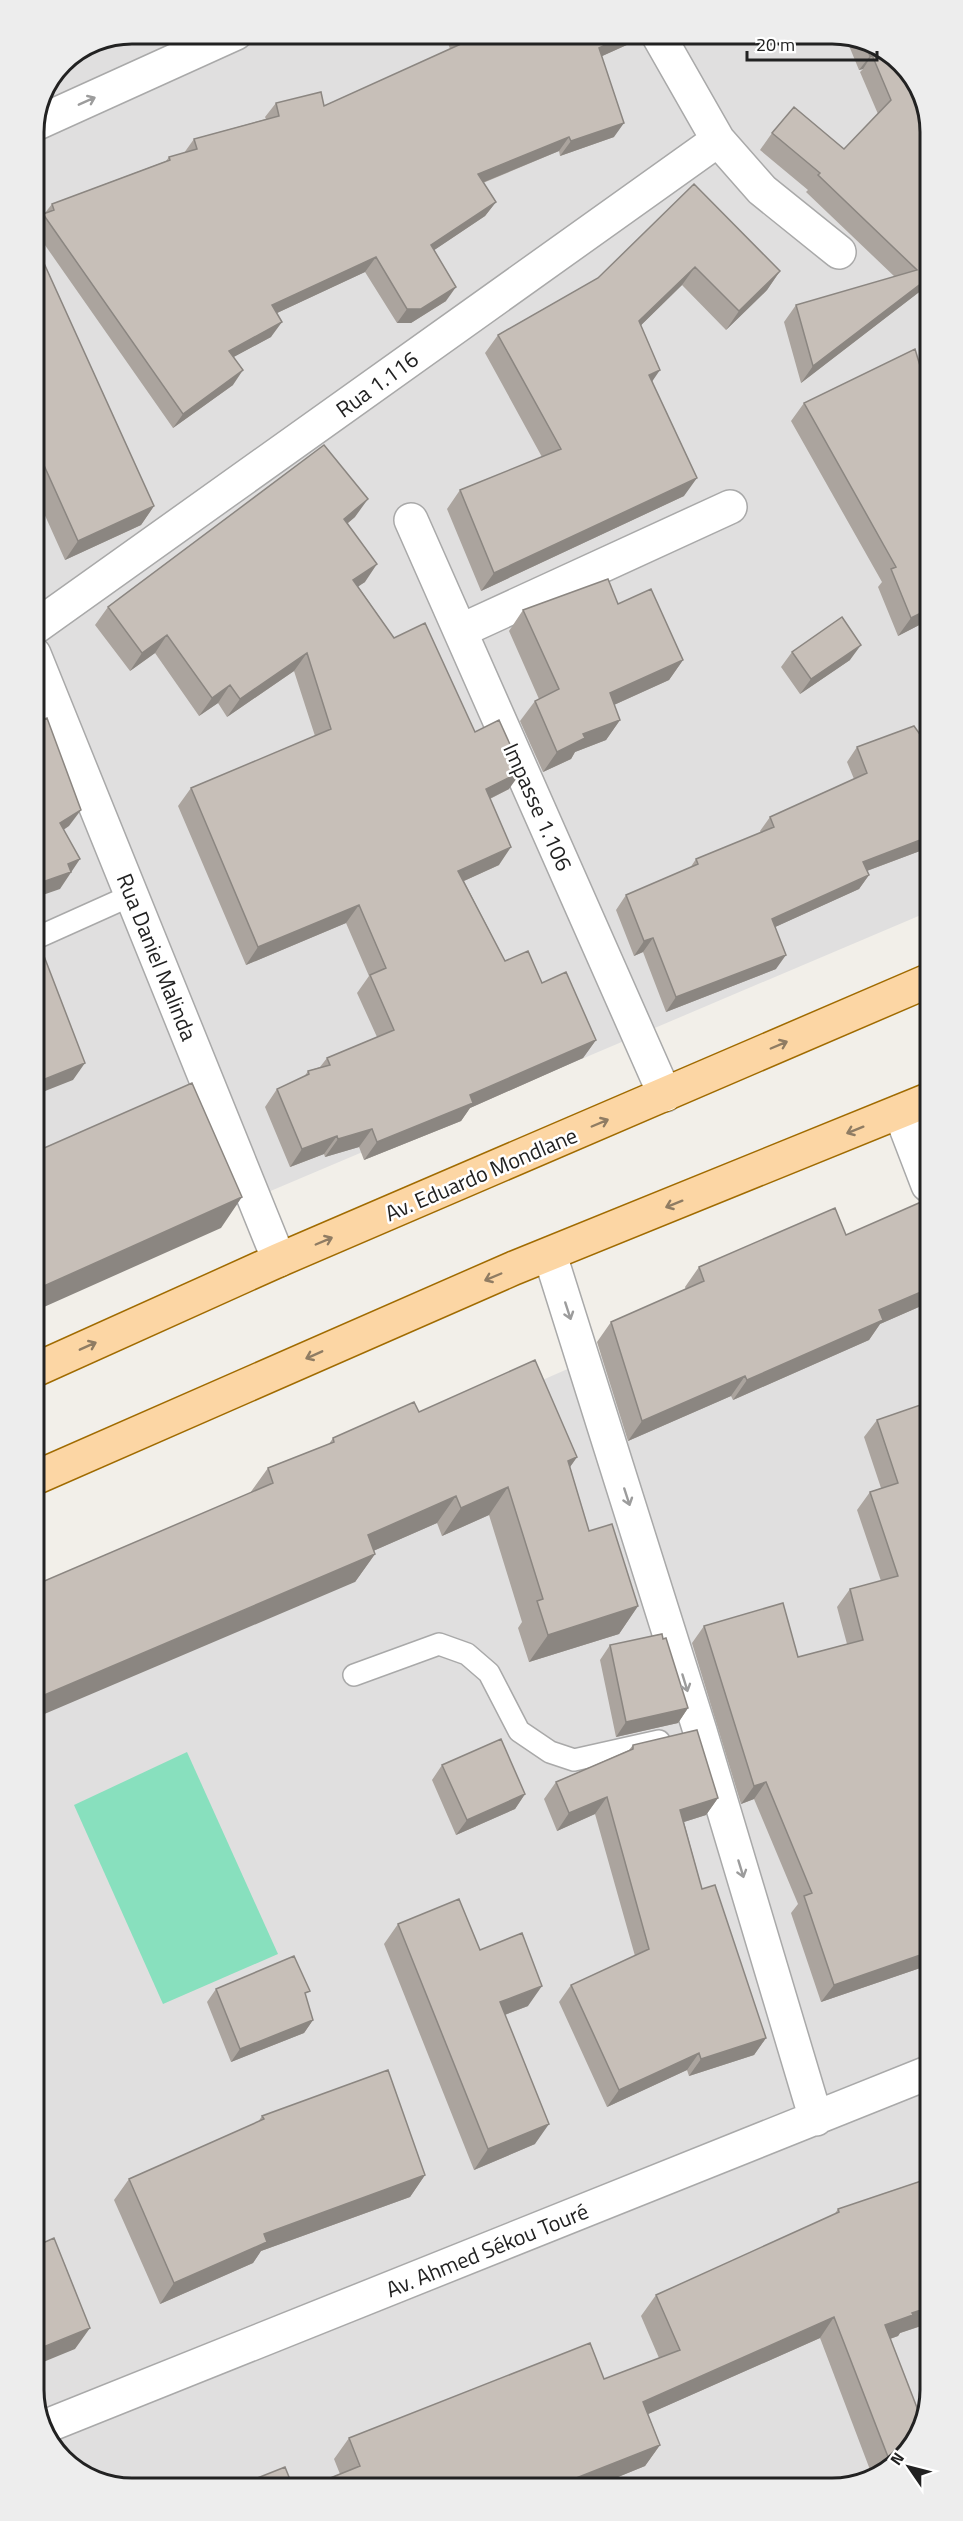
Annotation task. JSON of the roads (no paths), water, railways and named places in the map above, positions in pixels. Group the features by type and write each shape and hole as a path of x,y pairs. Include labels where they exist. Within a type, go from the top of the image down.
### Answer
{"main road":[{"name":"Av. Eduardo Mondlane","path":"43,1366 279,1260 920,984"},
{"path":"43,1474 514,1268 914,1106"}],"street":[{"path":"45,120 212,44"},
{"path":"663,44 718,140 762,190 838,252"},
{"name":"Rua 1.116","path":"44,621 718,140"},
{"path":"460,631 730,507"},
{"name":"Impasse 1.106","path":"411,520 665,1095"},
{"name":"Rua Daniel Malinda","path":"44,678 279,1260"},
{"path":"914,1106 920,1140"},
{"path":"550,1255 700,1731 816,2119"},
{"name":"Av. Ahmed Sékou Touré","path":"51,2424 920,2076"}],"lane":[{"path":"44,935 132,895"},
{"path":"354,1676 439,1644 467,1653 489,1673 519,1731 550,1752 574,1760 700,1731"}]}
